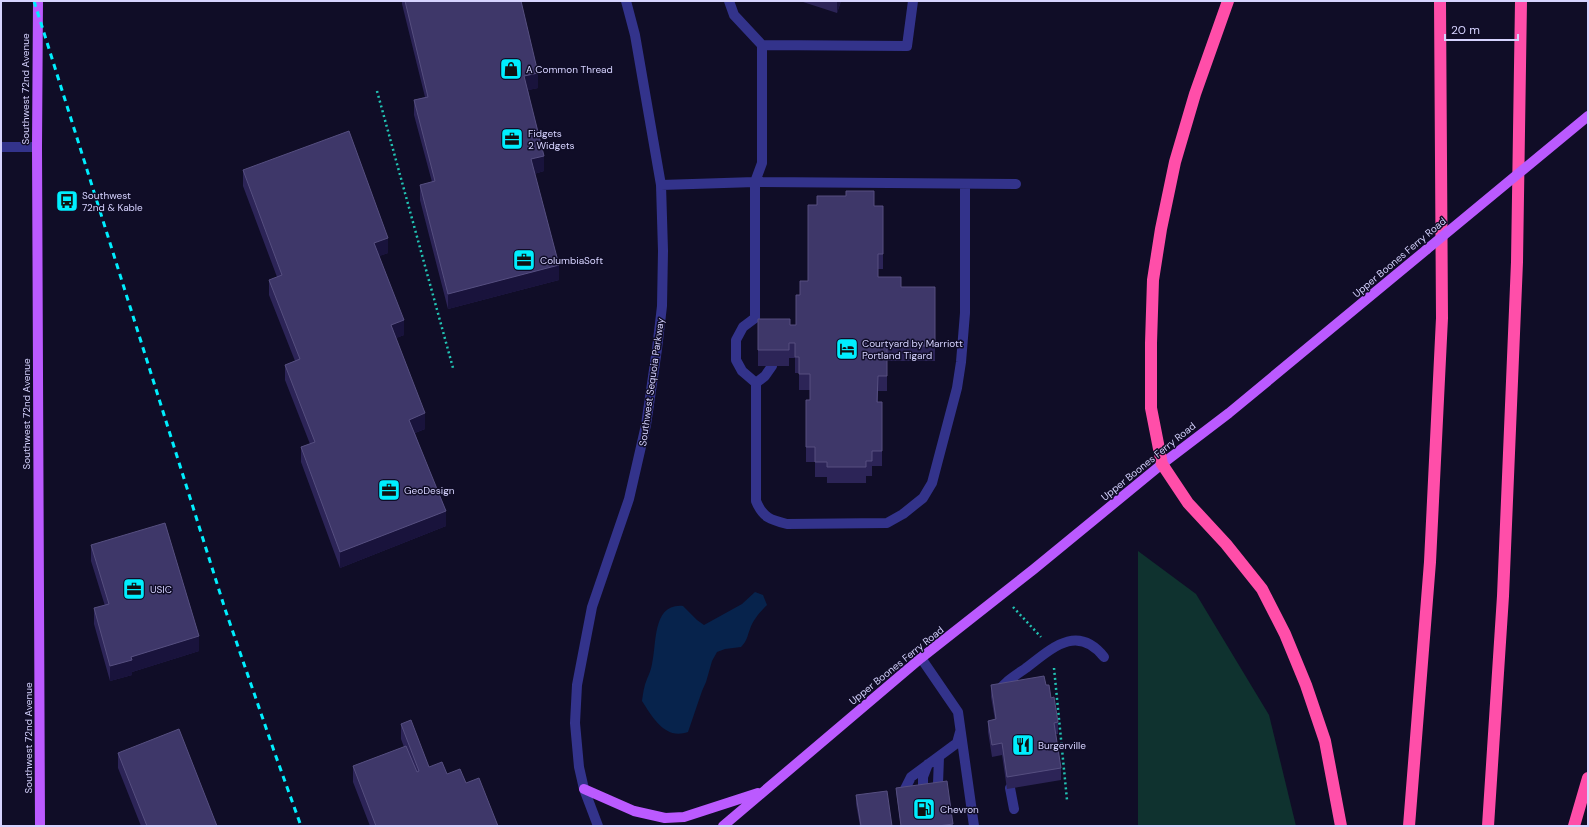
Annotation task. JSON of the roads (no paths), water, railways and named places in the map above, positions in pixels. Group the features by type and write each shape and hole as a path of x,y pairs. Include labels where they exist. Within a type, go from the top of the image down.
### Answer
{"highway":[{"path":"1228,1 1195,94 1175,162 1161,229 1153,280 1151,408 1162,464 1188,503 1226,544 1262,589 1285,634 1306,685 1325,741 1340,826"},
{"path":"1409,826 1430,562 1442,318 1440,1"},
{"path":"1488,826 1503,596 1517,262 1521,1"},
{"path":"1574,826 1588,778"}],"main road":[{"name":"Southwest 72nd Avenue","path":"38,1 37,147 40,826"},
{"name":"Upper Boones Ferry Road","path":"723,826 762,791 921,658 1002,595 1162,464 1229,413 1588,116"},
{"path":"584,789 634,811 665,818 684,817 762,791"}],"street":[{"name":"Southwest Sequoia Parkway","path":"598,826 584,789 579,767 575,723 577,685 592,607 629,499 646,424 662,306 663,251 661,185 635,35 626,1"},
{"path":"728,1 734,15 762,45 762,163 755,182 759,320 743,327 736,340 736,360 742,371 756,383 756,501 760,512 774,521 788,524 887,523 903,514 923,498 932,483 957,388 961,362 965,313 966,184"},
{"path":"762,45 907,46 913,1"},
{"path":"1,147 37,147"},
{"path":"661,185 755,182 1016,184"},
{"path":"756,383 765,376 772,366"},
{"path":"997,696 1005,683 1056,645 1068,641 1078,640 1095,647 1104,657"},
{"path":"921,658 958,712 974,826"},
{"path":"911,826 905,789 911,777 929,762 939,757 957,743 961,730"},
{"path":"939,757 938,784 941,805"},
{"path":"924,803 922,787 923,777 929,762"},
{"path":"1010,788 1014,809"}],"water":[{"path":"755,592 763,595 767,605 755,619 746,641 741,647 725,649 717,652 712,661 688,732 680,734 673,733 660,726 642,701 645,684 652,666 656,636 661,618 666,611 673,607 683,606 704,625 742,604"}],"railway":[{"path":"34,1 225,609 301,826"}],"place":[{"name":"A Common Thread","path":"511,69"},
{"name":"Fidgets 2 Widgets","path":"512,139"},
{"name":"Southwest 72nd & Kable","path":"67,201"},
{"name":"ColumbiaSoft","path":"524,260"},
{"name":"Courtyard by Marriott Portland Tigard","path":"847,349"},
{"name":"GeoDesign","path":"389,490"},
{"name":"USIC","path":"134,589"},
{"name":"Burgerville","path":"1023,745"},
{"name":"Chevron","path":"924,809"}]}
